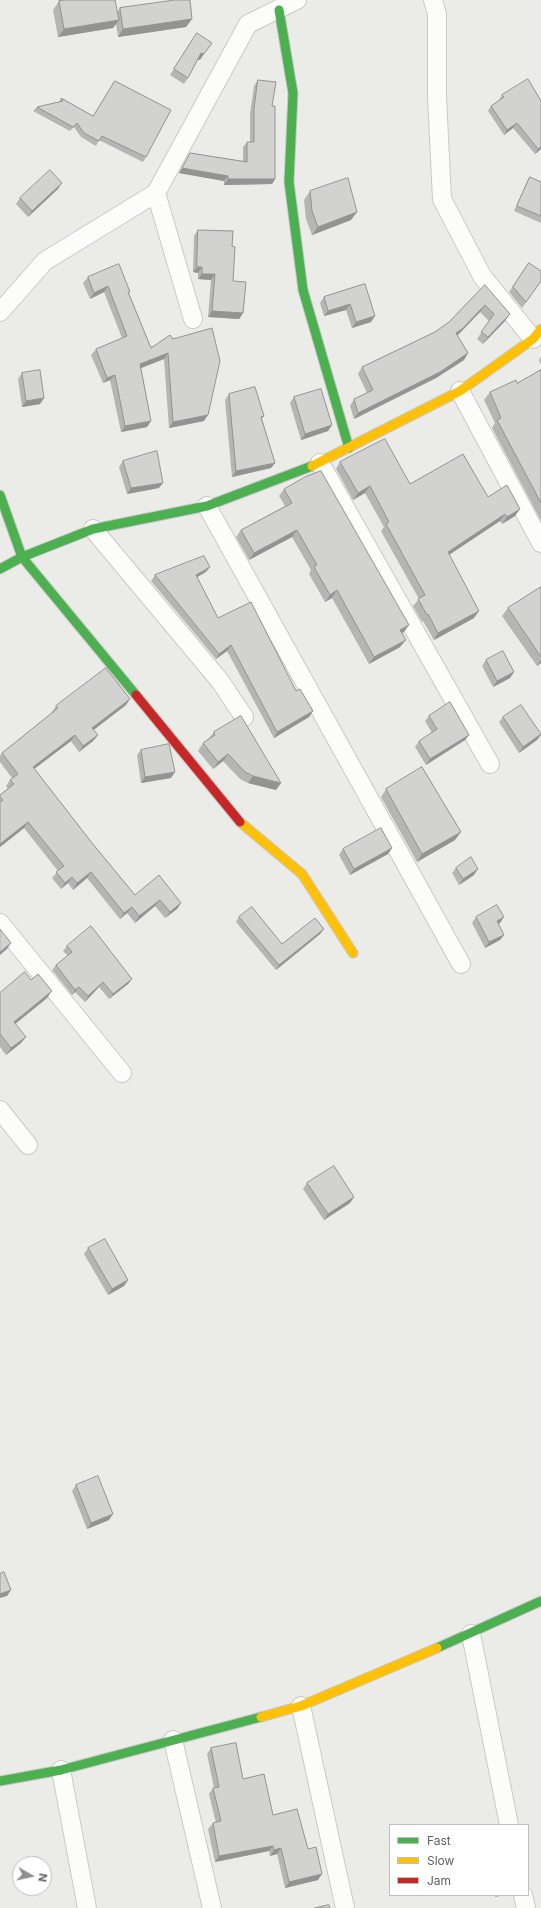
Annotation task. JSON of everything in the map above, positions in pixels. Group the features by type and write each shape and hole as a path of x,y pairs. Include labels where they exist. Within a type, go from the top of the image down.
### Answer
{"street":[{"path":"0,312 45,261 156,193 248,24 297,0"},
{"path":"0,569 22,557 93,529 207,506 320,463 460,391 537,334 482,276 442,199 437,97 437,14 432,0"},
{"path":"279,10 293,93 289,182 303,290 349,448"},
{"path":"156,193 194,319"},
{"path":"460,391 541,543"},
{"path":"320,463 490,764"},
{"path":"0,495 22,557 241,823 302,874 353,953"},
{"path":"207,506 461,964"},
{"path":"93,529 220,681 244,717"},
{"path":"0,923 122,1073"},
{"path":"0,1110 28,1146"},
{"path":"0,1781 61,1770 301,1706 471,1634 541,1601"},
{"path":"471,1634 509,1824"},
{"path":"301,1706 344,1908"},
{"path":"173,1740 212,1908"},
{"path":"61,1770 87,1908"},
{"path":"524,1896 526,1908"}],"building":[{"path":"115,0 119,20 64,29 59,1"},
{"path":"175,0 190,0 192,19 123,29 120,8"},
{"path":"197,33 212,43 204,54 201,53 188,78 174,69"},
{"path":"528,79 541,101 541,147 538,149 517,123 507,130 491,106 504,97 502,95"},
{"path":"258,80 276,82 272,106 275,106 275,179 228,179 228,176 182,168 190,153 247,162 247,142 254,142 254,109"},
{"path":"115,81 171,110 146,157 102,136 99,141 84,133 77,123 73,127 37,107 63,101 61,98 93,116"},
{"path":"50,170 62,183 32,211 20,198"},
{"path":"530,177 541,182 541,216 517,206"},
{"path":"348,178 357,212 318,227 312,211 310,191"},
{"path":"198,230 233,231 232,246 235,247 233,281 246,282 243,313 212,311 215,274 202,274 202,267 197,267"},
{"path":"529,263 541,271 541,281 526,302 513,287"},
{"path":"119,264 130,292 128,292 151,348 170,335 173,339 212,328 220,361 208,415 173,422 168,353 140,364 151,421 125,426 115,375 107,378 96,349 127,336 108,286 94,293 88,277"},
{"path":"365,284 375,316 356,322 350,304 328,311 324,297"},
{"path":"485,285 510,314 488,337 481,332 494,314 485,305 462,329 456,333 468,353 440,372 358,413 354,399 373,390 362,367 435,332 449,322"},
{"path":"40,370 44,398 26,401 22,373"},
{"path":"541,370 541,503 497,420 501,418 490,392 516,380 517,383"},
{"path":"255,387 264,416 261,417 275,463 236,471 229,394"},
{"path":"321,389 332,425 305,434 294,397"},
{"path":"385,439 410,484 463,454 488,497 507,485 520,509 507,517 505,514 448,552 479,611 438,633 418,599 425,595 386,524 389,522 370,486 358,493 340,462"},
{"path":"157,451 163,483 131,488 123,461"},
{"path":"321,471 409,625 400,630 406,640 374,657 337,590 330,595 314,567 317,565 297,530 254,553 241,530 292,503 284,489 305,477"},
{"path":"204,556 210,567 196,575 218,618 251,602 296,691 300,689 313,711 277,732 231,645 219,654 155,575"},
{"path":"541,587 541,657 508,608"},
{"path":"503,651 514,672 497,681 486,660"},
{"path":"106,668 130,699 92,728 98,735 83,746 75,735 33,767 92,843 135,895 159,875 181,903 170,912 160,900 139,916 132,907 124,913 91,872 77,883 72,877 65,883 56,872 64,866 28,822 0,844 0,802 3,800 0,795 14,784 10,780 18,774 2,753 58,708 56,706"},
{"path":"450,702 469,735 430,759 419,741 437,729 429,716"},
{"path":"521,705 541,734 523,747 503,717"},
{"path":"241,716 281,783 253,776 245,772 228,754 218,762 203,743 215,735 214,732"},
{"path":"169,744 175,772 145,777 141,750"},
{"path":"422,767 461,832 422,854 386,789"},
{"path":"381,828 392,848 354,869 343,849"},
{"path":"471,857 478,869 463,879 456,868"},
{"path":"497,905 504,917 497,921 504,935 489,942 476,917"},
{"path":"252,907 282,944 315,918 324,929 279,965 239,917"},
{"path":"91,926 132,979 113,994 103,982 88,996 79,987 75,990 56,965 72,952 67,946"},
{"path":"0,929 11,943 0,952"},
{"path":"25,972 31,980 38,974 52,991 14,1022 26,1037 11,1048 0,1034 0,993"},
{"path":"334,1166 354,1197 328,1214 307,1183"},
{"path":"105,1239 128,1280 112,1289 88,1248"},
{"path":"98,1476 113,1514 91,1523 76,1485"},
{"path":"4,1572 11,1590 0,1594 0,1574"},
{"path":"236,1743 243,1779 264,1774 273,1815 297,1809 308,1849 316,1847 322,1874 289,1882 281,1848 274,1850 273,1846 219,1856 213,1823 221,1821 213,1788 219,1787 211,1748"},
{"path":"329,1905 330,1908 315,1908"}],"traffic: fast":[{"path":"279,10 293,93 289,182 303,290 349,448"},
{"path":"0,569 22,557 93,529 207,506 312,466"},
{"path":"0,495 22,557 136,695"},
{"path":"437,1648 541,1601"},
{"path":"0,1781 61,1770 261,1717"}],"traffic: slow":[{"path":"312,466 460,391 533,339 541,329"},
{"path":"240,822 302,874 353,953"},
{"path":"261,1717 301,1706 437,1648"}],"traffic: jam":[{"path":"136,695 240,822"}]}
